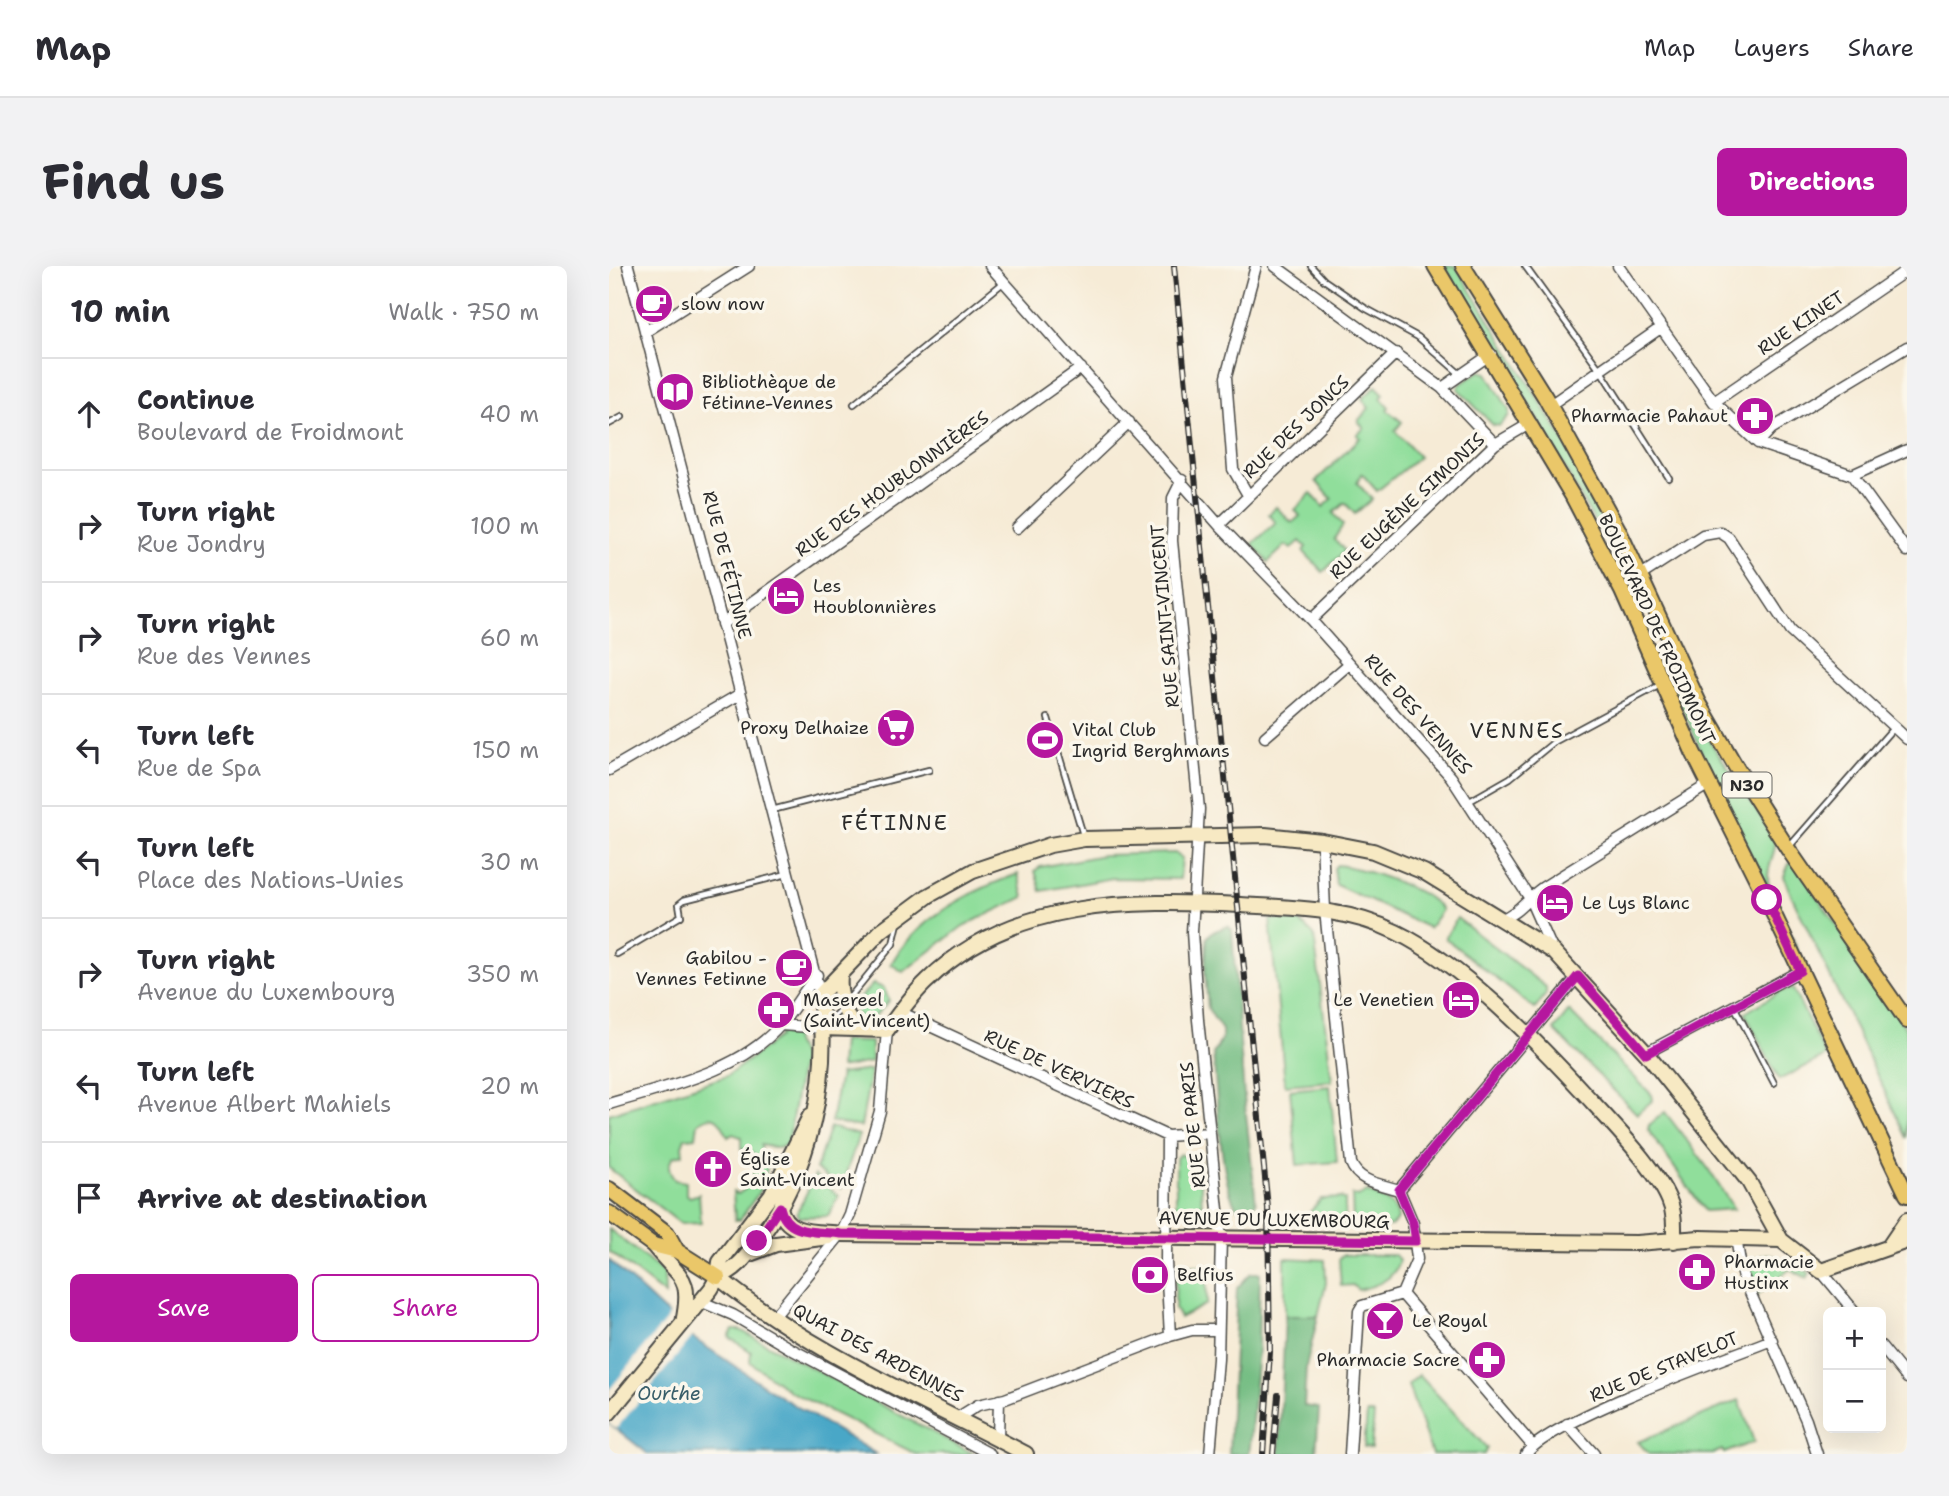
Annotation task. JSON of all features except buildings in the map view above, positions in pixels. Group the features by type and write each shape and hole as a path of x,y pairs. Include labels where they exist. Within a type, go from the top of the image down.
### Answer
{"main road":[{"name":"N30","path":"1436,266 1531,423"},
{"name":"BOULEVARD DE FROIDMONT","path":"1464,266 1550,405 1619,531 1699,703 1788,849 1907,1021"},
{"name":"BOULEVARD DE FROIDMONT","path":"1531,423 1622,590 1709,784 1907,1197"},
{"path":"609,1189 667,1233 677,1251"},
{"path":"609,1213 653,1245 677,1251 718,1277"}],"street":[{"name":"RUE DE FÉTINNE","path":"628,266 817,975 820,995"},
{"path":"645,332 749,266"},
{"name":"RUE DES VENNES","path":"991,266 1219,524 1311,620 1451,777 1529,897 1554,952 1646,1054 1749,1182 1781,1240 1821,1271 1851,1307"},
{"path":"1248,495 1233,469 1226,377 1256,266"},
{"path":"1275,266 1443,388 1495,444"},
{"path":"1618,266 1714,402 1758,443 1852,475 1907,551"},
{"name":"RUE KINET","path":"1714,402 1907,270"},
{"path":"1550,405 1662,327"},
{"path":"1758,443 1771,429 1907,348"},
{"name":"RUE DES JONCS","path":"1219,524 1396,353"},
{"path":"1443,388 1490,354"},
{"name":"RUE DES HOUBLONNIÈRES","path":"722,624 1081,368"},
{"path":"1017,528 1129,422"},
{"name":"RUE EUGÈNE SIMONIS","path":"1311,620 1495,444 1531,423"},
{"path":"1852,475 1907,450"},
{"name":"RUE SAINT-VINCENT","path":"1182,480 1173,498 1173,541 1199,809 1197,835"},
{"path":"1641,575 1703,535 1720,533 1729,538 1790,631 1907,739"},
{"path":"1265,737 1349,664"},
{"path":"609,770 740,694"},
{"path":"1500,920 1518,912 1529,897 1709,784"},
{"path":"718,1277 732,1272 780,1207 808,1143 814,1112 822,1028 820,995 869,943 900,915 957,879 987,865 1050,845 1084,839 1197,835 1291,836 1373,851 1424,872 1554,952"},
{"name":"RUE DE PARIS","path":"1197,835 1193,903 1198,1020 1220,1238 1218,1330 1210,1454"},
{"path":"1322,841 1325,910 1351,1163 1355,1174 1362,1178 1399,1190 1413,1223 1417,1259 1402,1294"},
{"path":"773,1318 841,1234 850,1215 874,1138 885,1071 887,1030 900,1012 927,980 956,958 1019,925 1060,910 1095,905 1193,903 1325,910 1353,916 1399,933 1449,967 1505,1012 1622,1134 1663,1190 1674,1218 1674,1241"},
{"path":"1646,1054 1733,1004 1800,971"},
{"path":"609,1104 724,1066 781,1025 817,975"},
{"path":"840,976 844,1005 855,1029"},
{"path":"1399,1190 1578,976"},
{"name":"RUE DE VERVIERS","path":"900,1012 1167,1136 1209,1133"},
{"path":"781,1025 887,1030"},
{"path":"609,1413 702,1302 718,1277 720,1262 771,1195 806,1122 814,1112"},
{"path":"1167,1136 1166,1238 1170,1336"},
{"name":"AVENUE DU LUXEMBOURG","path":"780,1207 786,1222 794,1228 841,1234 1416,1241 1674,1241 1736,1238 1781,1240"},
{"path":"1887,1249 1907,1220"},
{"path":"746,1256 776,1244 841,1234"},
{"path":"1736,1238 1742,1274 1772,1340 1817,1454"},
{"path":"1821,1271 1907,1241"},
{"path":"653,1245 684,1277 687,1296 683,1325"},
{"path":"1887,1249 1907,1250"},
{"name":"QUAI DES ARDENNES","path":"718,1277 773,1318 1026,1454"},
{"path":"1350,1454 1359,1311 1362,1306 1377,1300 1402,1294"},
{"path":"1402,1294 1529,1450"},
{"name":"QUAI DES ARDENNES","path":"702,1302 733,1315 791,1349 990,1454"},
{"path":"957,1418 978,1405 999,1401 1170,1336 1192,1330 1218,1330"},
{"name":"RUE DE STAVELOT","path":"1529,1450 1567,1424 1772,1340"},
{"path":"1886,1352 1907,1378"},
{"path":"998,1439 999,1401"},
{"path":"1567,1424 1594,1454"}],"lane":[{"path":"1311,266 1324,280 1365,308 1418,337 1461,375"},
{"path":"1525,266 1601,371 1669,478"},
{"path":"854,404 1003,282"},
{"path":"609,424 622,418"},
{"path":"1467,803 1510,778 1554,742 1664,683"},
{"path":"1048,718 1084,839"},
{"path":"1788,849 1894,727"},
{"path":"772,810 929,770"},
{"path":"617,954 681,916 679,905 684,900 789,873"},
{"path":"822,1028 844,1005 893,943 900,915"},
{"path":"1733,1004 1774,1083"}],"green space":[{"path":"1444,266 1456,266 1560,434 1608,525 1605,530 1598,528 1538,420"},
{"path":"1480,371 1487,373 1509,410 1509,415 1499,426 1493,425 1458,389 1459,385"},
{"path":"1376,386 1384,394 1381,398 1389,407 1387,410 1402,422 1395,431 1419,457 1377,491 1362,474 1357,483 1372,499 1355,514 1345,503 1333,513 1343,525 1334,539 1345,551 1323,572 1303,551 1306,547 1300,541 1291,549 1286,545 1268,562 1252,544 1276,523 1269,514 1276,507 1292,523 1300,516 1295,510 1311,493 1323,507 1332,499 1316,481 1360,438 1357,435 1364,428 1358,421 1369,408 1362,399"},
{"path":"1677,670 1707,737 1774,836 1775,848 1768,872 1769,887 1820,999 1703,756 1668,674"},
{"path":"1175,853 1182,858 1180,879 1113,878 1041,891 1035,871 1040,867 1103,855"},
{"path":"1794,862 1907,1030 1907,1138 1788,888 1784,876 1789,864"},
{"path":"1337,865 1362,870 1409,887 1442,910 1429,928 1336,885 1334,868"},
{"path":"1018,874 1024,897 963,926 903,972 891,964 915,933 946,908"},
{"path":"1457,918 1546,987 1546,994 1535,1009 1445,938"},
{"path":"1270,919 1297,919 1314,935 1332,1081 1285,1085"},
{"path":"1228,926 1232,930 1244,1096 1256,1203 1248,1208 1237,1208 1231,1196 1223,1158 1213,1054 1222,1039 1222,1030 1208,1009 1205,973 1207,938 1212,932"},
{"path":"873,984 884,988 889,1001 871,1020 859,1018 853,1005"},
{"path":"1793,989 1826,1056 1779,1080 1745,1013 1781,991"},
{"path":"1569,1011 1652,1095 1653,1100 1637,1114 1554,1030"},
{"path":"786,1031 797,1035 794,1039 802,1059 788,1144 779,1148 761,1145 762,1165 768,1166 759,1192 740,1220 735,1220 733,1192 738,1194 745,1189 743,1177 754,1173 757,1160 754,1154 741,1149 741,1137 733,1134 728,1137 720,1123 713,1118 709,1117 698,1123 696,1137 685,1138 683,1154 673,1157 669,1166 675,1180 686,1182 686,1194 690,1197 699,1194 701,1223 681,1224 609,1168 609,1114 727,1076 779,1037 779,1032"},
{"path":"842,1041 871,1042 871,1062 840,1068"},
{"path":"871,1070 861,1127 831,1122 840,1074"},
{"path":"1330,1086 1337,1162 1297,1165 1290,1090"},
{"path":"1665,1112 1707,1167 1734,1209 1705,1211 1648,1130 1649,1125"},
{"path":"830,1127 859,1135 841,1188 816,1169"},
{"path":"1180,1154 1200,1163 1202,1209 1176,1208 1176,1158"},
{"path":"815,1175 839,1196 828,1216 799,1217 797,1213"},
{"path":"1367,1192 1387,1201 1395,1209 1398,1219 1391,1226 1353,1223 1352,1195 1358,1197"},
{"path":"1321,1199 1345,1200 1345,1225 1306,1222 1304,1219"},
{"path":"609,1229 664,1273 665,1295 609,1251"},
{"path":"1767,1254 1810,1273 1807,1278 1790,1269 1758,1294 1748,1272 1755,1258"},
{"path":"1343,1255 1395,1255 1399,1260 1389,1277 1378,1284 1358,1290 1353,1285 1341,1286 1339,1259"},
{"path":"1285,1258 1325,1260 1326,1283 1318,1316 1285,1316"},
{"path":"1176,1265 1206,1266 1207,1304 1180,1318 1175,1308"},
{"path":"1251,1273 1260,1273 1258,1350 1250,1446 1249,1454 1229,1454 1237,1288"},
{"path":"1285,1316 1318,1316 1306,1367 1304,1406 1319,1408 1316,1454 1279,1454"},
{"path":"733,1330 740,1330 974,1454 916,1454 791,1392 750,1362 751,1352 729,1337"},
{"path":"1419,1375 1487,1448 1484,1454 1432,1454 1408,1385"},
{"path":"1739,1400 1754,1442 1724,1453 1722,1450 1712,1454 1649,1454 1638,1442"},
{"path":"1367,1414 1374,1414 1371,1448 1364,1447"}],"water":[{"name":"Ourthe","path":"609,1260 693,1338 781,1397 876,1454 648,1454 609,1423"}],"pier":[{"path":"671,1314 695,1334 616,1429 609,1423 609,1390"}],"railway":[{"path":"1174,266 1268,1208 1270,1352 1263,1454"},
{"path":"1273,1454 1278,1395"}],"place":[{"name":"slow now","path":"654,304"},
{"name":"Bibliothèque de Fétinne-Vennes","path":"675,392"},
{"name":"Pharmacie Pahaut","path":"1755,416"},
{"name":"Les Houblonnières","path":"786,596"},
{"name":"Proxy Delhaize","path":"896,728"},
{"name":"Vital Club Ingrid Berghmans","path":"1045,740"},
{"name":"Le Lys Blanc","path":"1555,903"},
{"name":"Gabilou - Vennes Fetinne","path":"794,968"},
{"name":"Le Venetien","path":"1461,1000"},
{"name":"Masereel (Saint-Vincent)","path":"776,1010"},
{"name":"Église Saint-Vincent","path":"713,1169"},
{"name":"Pharmacie Hustinx","path":"1697,1272"},
{"name":"Belfius","path":"1150,1275"},
{"name":"Le Royal","path":"1385,1321"},
{"name":"Pharmacie Sacre","path":"1487,1360"}],"district":[{"name":"VENNES","path":"1517,731"},
{"name":"FÉTINNE","path":"895,823"}],"route":[{"path":"757,1241 780,1207 788,1225 794,1228 841,1234 1416,1241 1413,1223 1399,1190 1578,976 1646,1054 1733,1004 1800,971 1767,900"}]}
